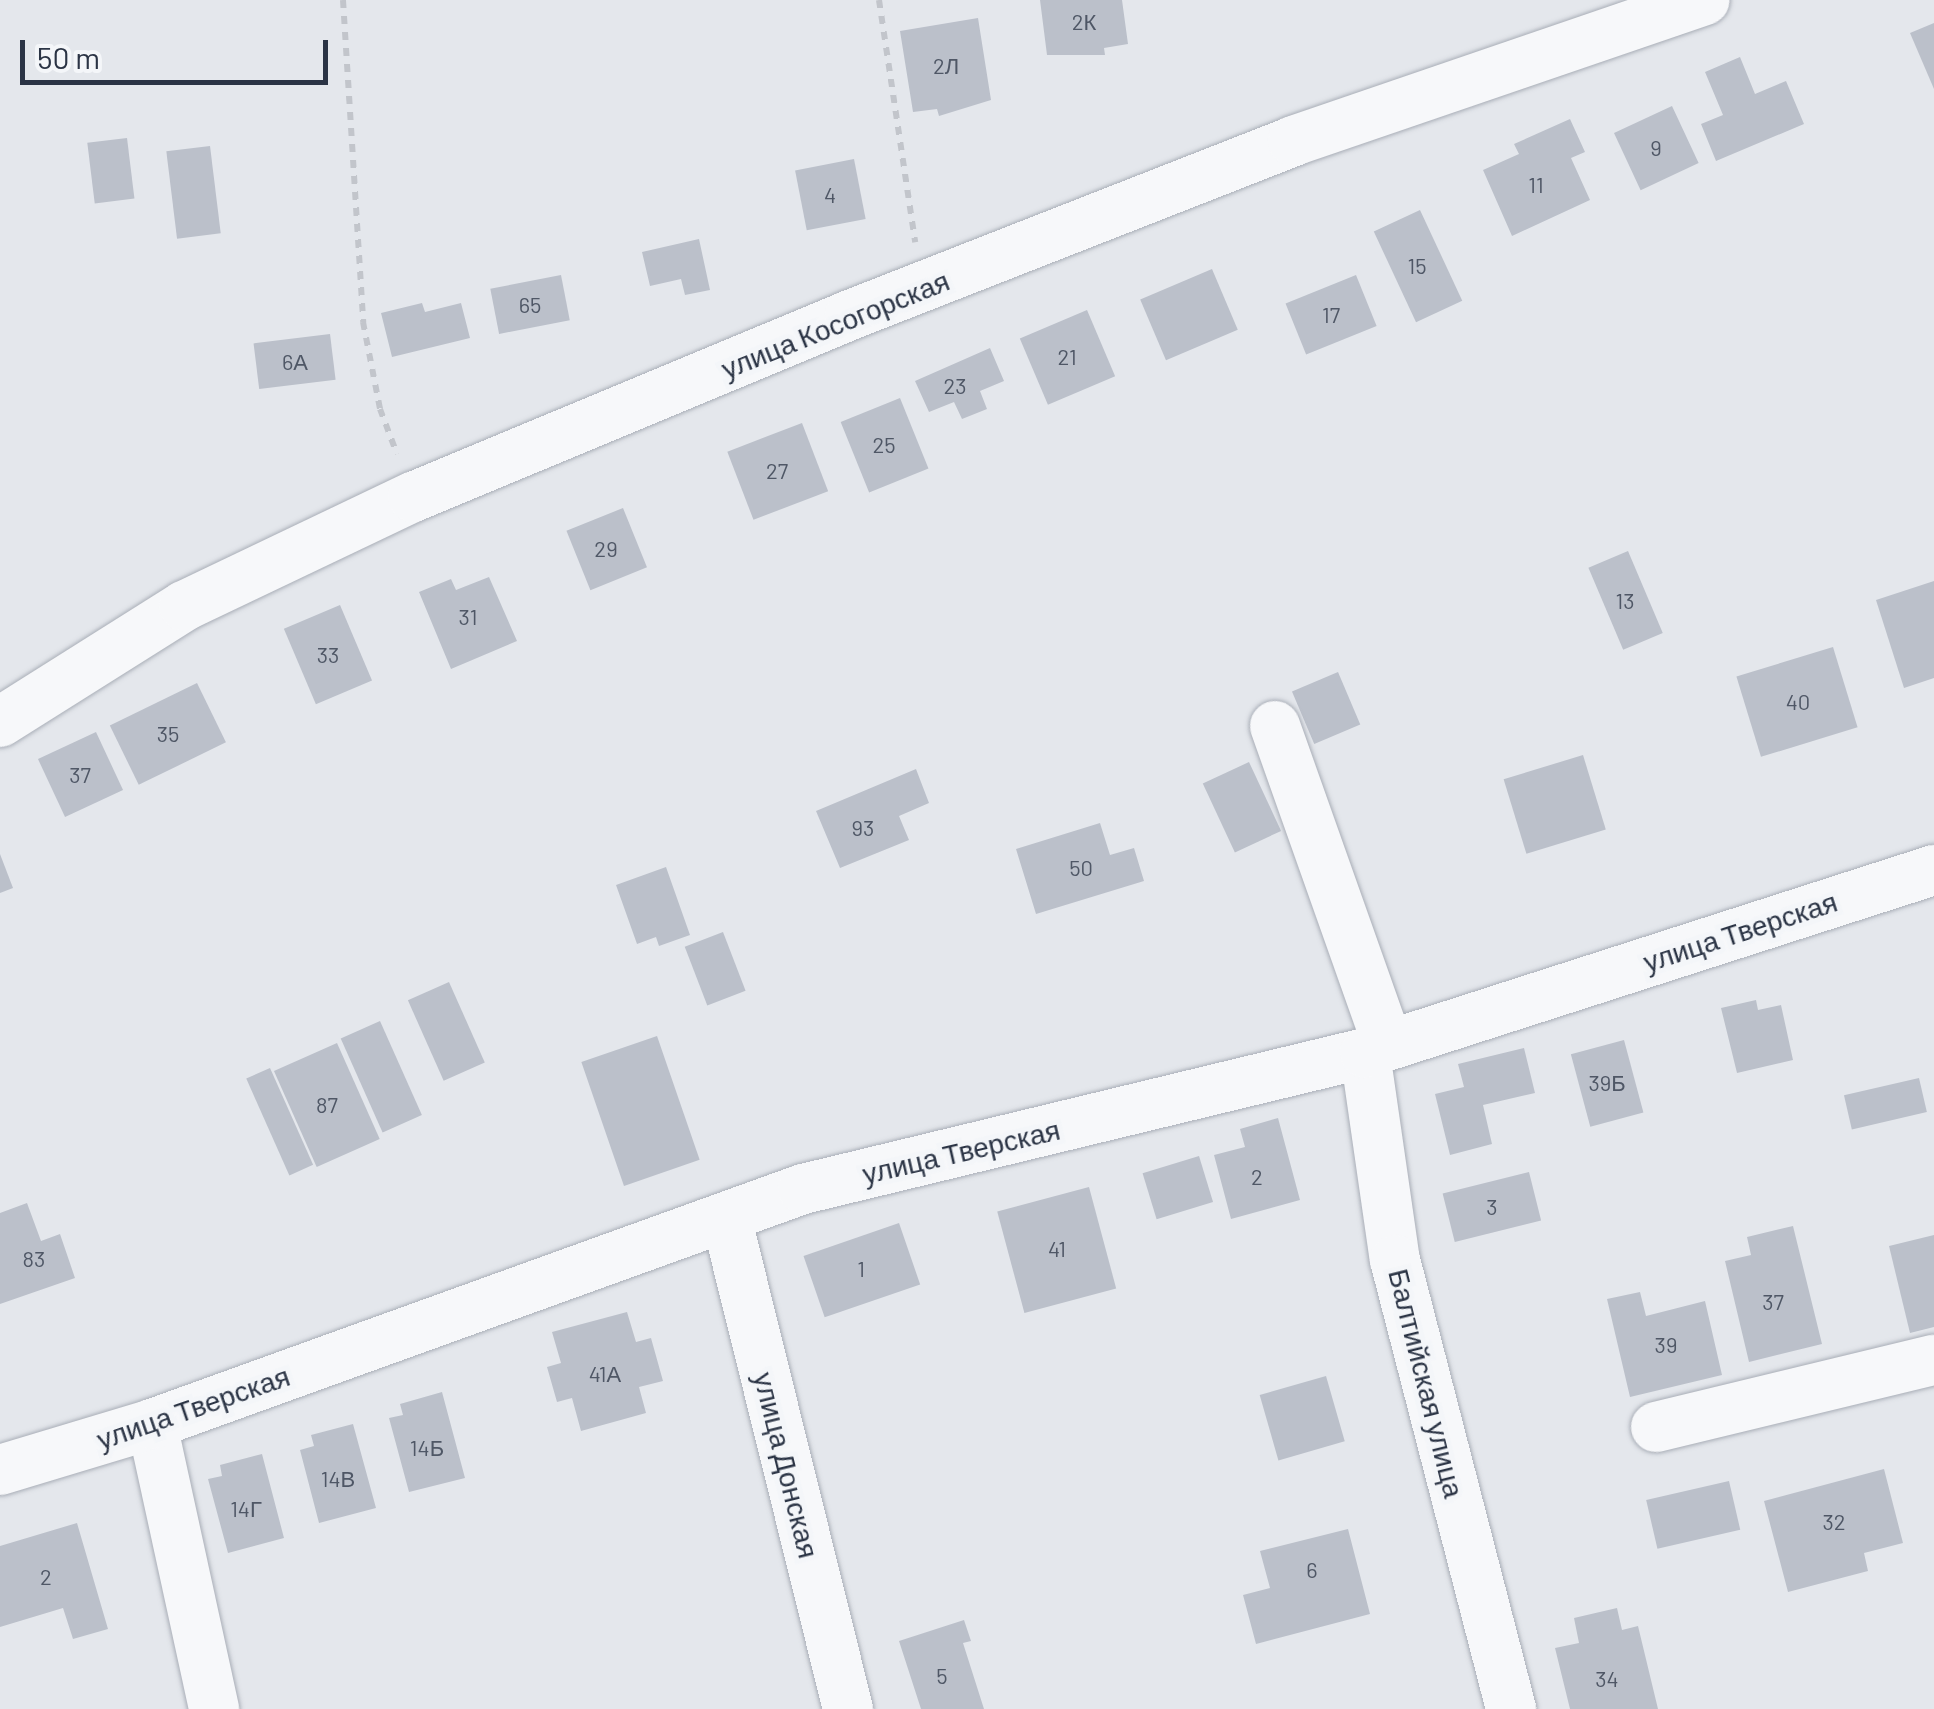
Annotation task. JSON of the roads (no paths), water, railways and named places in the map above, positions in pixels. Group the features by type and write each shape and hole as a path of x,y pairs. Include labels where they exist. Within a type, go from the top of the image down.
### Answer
{"street":[{"name":"улица Косогорская","path":"0,722 184,606 413,497 1293,142 1704,0"},
{"name":"Балтийская улица","path":"1275,726 1377,1049 1395,1260 1511,1709"},
{"name":"улица Тверская","path":"0,1470 152,1424 727,1222 803,1189 1377,1049 1934,870"},
{"name":"улица Донская","path":"727,1222 848,1709"},
{"path":"1656,1427 1934,1360"},
{"path":"152,1424 214,1709"}]}
